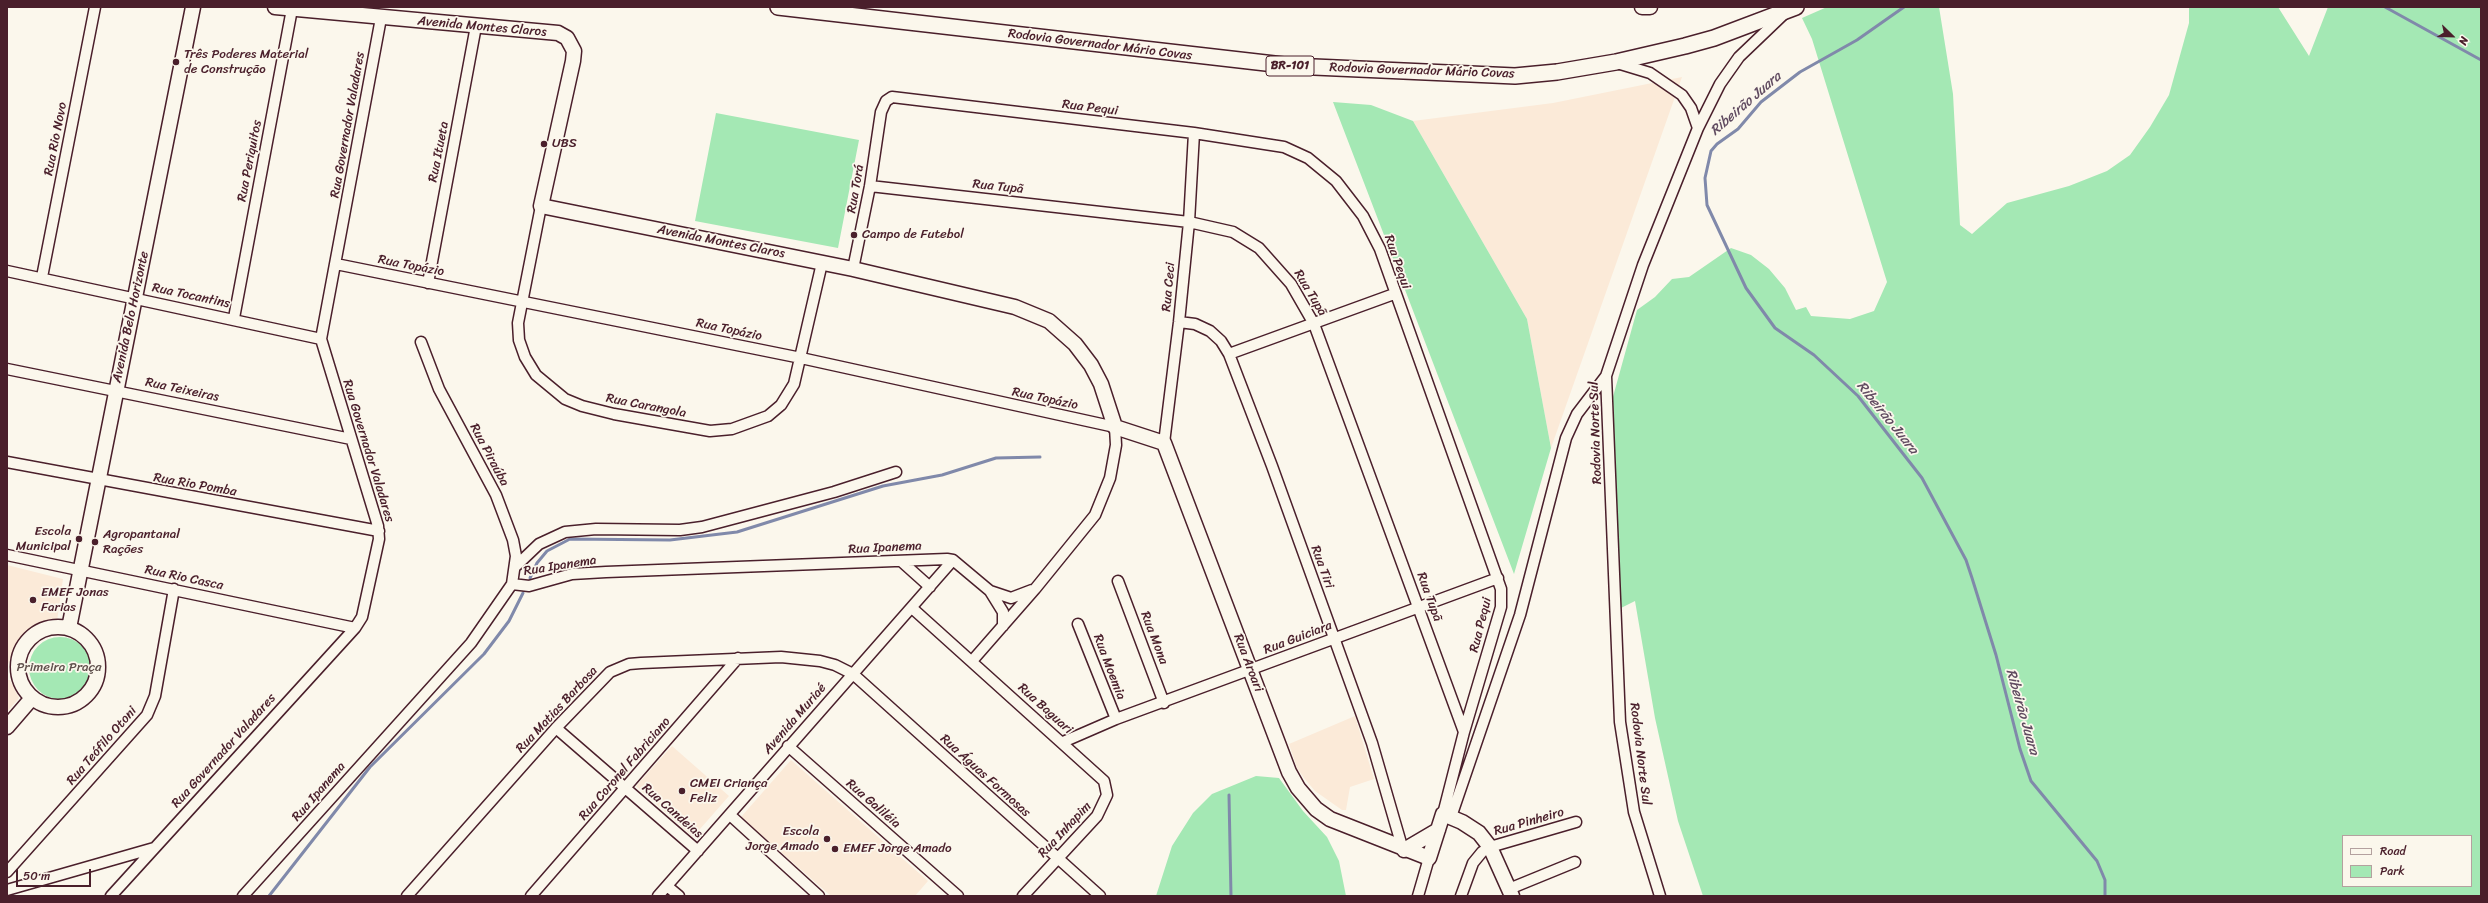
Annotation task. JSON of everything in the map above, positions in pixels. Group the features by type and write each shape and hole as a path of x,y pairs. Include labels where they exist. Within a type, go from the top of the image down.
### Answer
{"main road":[{"name":"Rodovia Governador Mário Covas","path":"778,7 1292,66 1515,76 1557,72 1616,62 1714,38 1791,10"}],"street":[{"name":"Rua Rio Novo","path":"42,277 95,7"},
{"name":"Avenida Belo Horizonte","path":"69,628 193,7"},
{"name":"Avenida Montes Claros","path":"274,7 558,33 567,38 572,46 573,61 541,206 853,269 1015,307 1049,320 1075,344 1091,365 1101,384 1115,427 1114,461 1102,501 1094,515 1035,589 1003,626"},
{"path":"1642,7 1650,7"},
{"name":"Rua Periquitos","path":"234,318 292,9"},
{"name":"Rodovia Norte Sul","path":"1660,896 1634,812 1620,722 1606,376 1643,265 1698,128 1720,84 1739,57 1791,10"},
{"name":"Rua Governador Valadares","path":"111,896 355,628 362,616 379,531 321,339 381,18"},
{"name":"Rua Itueta","path":"428,282 476,26"},
{"path":"1616,62 1650,74 1682,95 1691,108 1698,128"},
{"name":"Rua Pequi","path":"882,112 886,101 892,97 1194,133 1284,147 1308,158 1336,181 1363,216 1380,249 1394,294 1498,578 1501,607 1464,732 1447,816"},
{"name":"Rua Torá","path":"853,269 870,186 882,112"},
{"name":"Rua Ceci","path":"1164,443 1179,322 1189,222 1194,133"},
{"name":"Rua Tupã","path":"870,186 1189,222 1233,232 1259,248 1291,284 1314,324 1464,732"},
{"name":"Rua Carangola","path":"541,206 521,300 518,323 519,340 525,357 536,375 565,399 582,406 614,414 710,431 732,429 768,416 781,405 794,384 822,263"},
{"name":"Rua Topázio","path":"336,264 521,300 801,358 1115,427"},
{"name":"Rua Tocantins","path":"7,270 234,318 321,339"},
{"path":"1229,354 1394,294"},
{"name":"Rua Tiri","path":"1179,322 1195,324 1210,331 1221,341 1229,354 1272,466 1372,743 1403,850"},
{"name":"Rua Piraúba","path":"421,342 439,389 496,495 513,540 516,566 512,584"},
{"name":"Rua Teixeiras","path":"7,369 351,439"},
{"path":"1429,858 1439,851 1447,816 1520,615 1566,438 1579,410 1606,376"},
{"path":"1115,427 1164,443"},
{"name":"Rua Aroari","path":"1164,443 1289,772 1306,799 1330,820 1403,850 1429,858"},
{"name":"Rua Rio Pomba","path":"7,462 379,531"},
{"path":"516,566 539,544 565,532 578,529 680,530 702,527 834,492 896,472"},
{"name":"Rua Rio Casca","path":"7,555 355,628"},
{"path":"952,560 990,591 1003,612 1003,626 972,661"},
{"name":"Rua Ipanema","path":"243,896 471,643 512,584 529,586 572,574 606,572 952,560"},
{"name":"Avenida Muriaé","path":"658,896 730,815 788,746 912,608 952,560"},
{"path":"901,561 918,574 930,586"},
{"name":"Rua Guiciara","path":"1063,742 1116,719 1164,703 1333,638 1498,578"},
{"name":"Rua Mona","path":"1118,581 1164,703"},
{"name":"Rua Teófilo Otoni","path":"7,872 147,715 155,696 174,589"},
{"path":"990,591 1011,598 1035,589"},
{"name":"Rua Baguari","path":"912,608 1101,776"},
{"name":"Rua Moemia","path":"1078,624 1116,719"},
{"path":"57,626 69,628 86,638 93,646 98,666 94,686 80,701 61,708 41,704 32,698 24,689 19,678 17,666 22,648 34,635 45,629 57,626"},
{"name":"Rua Matias Barbosa","path":"407,896 599,681 619,668 640,663 738,658 801,658 835,665 853,674"},
{"name":"Rua Coronel Fabriciano","path":"531,896 738,658"},
{"name":"Rua Águas Formosas","path":"853,674 1100,896"},
{"path":"8,724 32,698"},
{"name":"Rua Candeias","path":"556,728 698,851"},
{"name":"Rua Galiléia","path":"788,746 958,896"},
{"name":"Rua Inhapim","path":"1023,896 1056,858 1089,826 1103,808 1107,790 1101,776"},
{"path":"730,815 819,896"},
{"path":"1418,896 1438,830 1447,816"},
{"path":"1447,816 1479,833 1490,847 1511,894 1575,862"},
{"name":"Rua Pinheiro","path":"1490,847 1576,822"},
{"path":"1403,850 1438,830"},
{"path":"1461,896 1473,863 1482,852 1490,847"},
{"path":"7,890 154,848"},
{"path":"667,886 679,896"}],"shaded area":[{"path":"1682,77 1551,448 1527,319 1413,121 1553,103"},
{"name":"EMEF Jonas Farias","path":"7,565 63,579 57,621 35,628 23,637 7,666"},
{"path":"7,680 10,680 19,698 7,712"},
{"path":"1355,716 1374,779 1350,787 1346,810 1342,810 1315,791 1304,778 1297,768 1289,744"},
{"name":"CMEI Criança Feliz","path":"672,746 729,796 693,837 636,786"},
{"name":"EMEF Jorge Amado","path":"791,760 928,881 915,896 831,896 741,817"}],"green space":[{"path":"1827,7 1939,7 1953,94 1960,225 1972,234 2007,203 2069,186 2107,171 2130,155 2150,127 2169,95 2189,23 2189,7 2278,7 2309,56 2328,7 2481,7 2481,896 1703,896 1678,821 1655,718 1635,601 1619,609 1611,404 1637,310 1655,297 1672,279 1689,277 1731,248 1751,255 1769,269 1785,288 1796,310 1806,307 1811,316 1850,319 1874,311 1887,282 1812,39 1802,18"},
{"path":"1333,102 1371,105 1413,121 1527,319 1551,448 1514,574"},
{"path":"716,113 859,140 838,248 695,221"},
{"name":"Primeira Praça","path":"60,637 72,639 82,646 89,656 91,668 89,680 82,690 72,697 60,699 48,697 38,690 31,680 29,668 31,656 38,646 48,639"},
{"path":"1256,776 1279,778 1303,811 1327,837 1339,861 1346,896 1156,896 1172,846 1193,813 1212,794"}],"waterway":[{"name":"Ribeirão Juara","path":"1904,7 1857,40 1800,72 1761,102 1738,129 1717,144 1711,151 1705,178 1707,205 1746,288 1775,328 1814,355 1858,396 1922,478 1966,560 1996,655 2020,749 2031,781 2097,861 2105,880 2105,896"},
{"path":"2385,7 2481,60"},
{"path":"530,578 537,563 547,551 570,539 670,540 737,532 883,486 942,475 996,458 1040,457"},
{"path":"269,896 370,767 484,654 509,621 523,593"},
{"path":"1229,795 1231,896"}],"place":[{"name":"Três Poderes Material de Construção","path":"176,62"},
{"name":"UBS","path":"544,144"},
{"name":"Campo de Futebol","path":"854,235"},
{"name":"Escola Municipal","path":"79,539"},
{"name":"Agropantanal Rações","path":"95,542"},
{"name":"EMEF Jonas Farias","path":"33,600"},
{"name":"CMEI Criança Feliz","path":"682,791"},
{"name":"Escola Jorge Amado","path":"827,839"},
{"name":"EMEF Jorge Amado","path":"835,849"}]}
